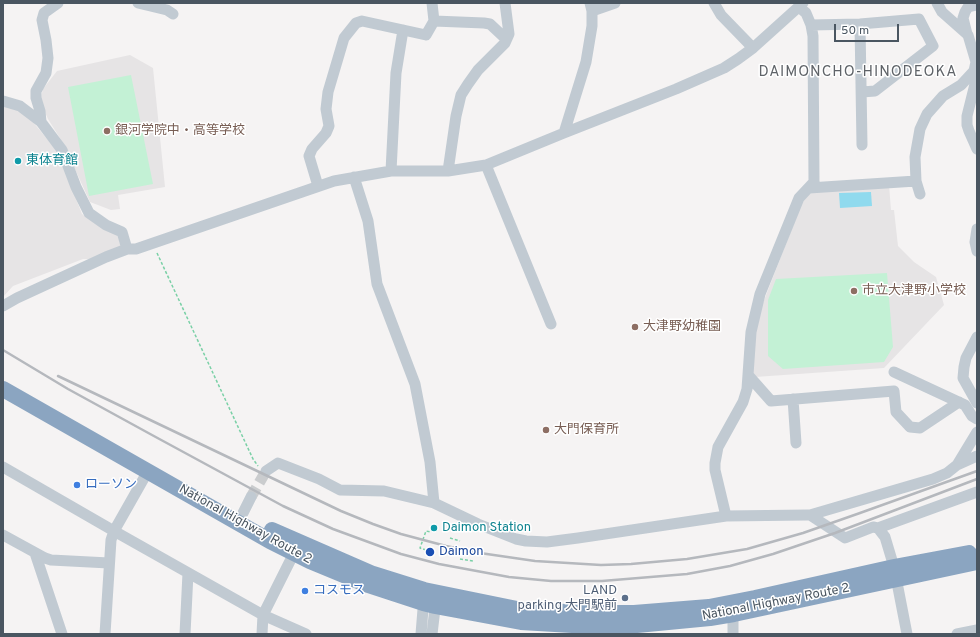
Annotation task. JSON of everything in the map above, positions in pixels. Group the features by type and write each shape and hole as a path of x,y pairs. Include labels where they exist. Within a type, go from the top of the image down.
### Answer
{"highway":[{"name":"National Highway Route 2","path":"3,377 221,502 280,534 430,598 522,610 589,613 634,613 709,607 733,608"},
{"name":"National Highway Route 2","path":"3,389 270,541 310,561 368,585 430,598 521,622 589,630 637,625 733,608 895,573 977,551"},
{"name":"National Highway Route 2","path":"895,573 977,562"}],"street":[{"path":"41,122 36,91 46,73 48,58 42,20 44,13 58,3"},
{"path":"138,3 167,10 173,14"},
{"path":"318,186 309,156 312,149 329,126 326,109 328,92 344,38 356,23 362,21 426,35 434,21 432,3"},
{"path":"448,171 456,116 461,95 478,70 504,43 509,34 505,3"},
{"path":"564,133 586,62 592,26 591,7 615,3"},
{"path":"714,3 721,16 753,48"},
{"path":"937,3 942,12 968,35"},
{"path":"3,306 17,298 106,257 127,249 136,249 334,181 391,172 448,171 486,165 676,89 724,68 738,60 753,48 801,5 806,14 813,36 814,182 799,198 760,294 751,332 747,389 743,402 718,447 716,470 726,516"},
{"path":"977,5 968,7 963,18 976,62 974,71 976,80 967,116 967,125 977,149"},
{"path":"810,25 860,24 919,19 933,46 875,91 862,92"},
{"path":"434,21 490,24 506,39"},
{"path":"860,24 862,145"},
{"path":"391,172 396,73 403,30"},
{"path":"920,194 916,181 915,157 920,129 927,114 943,96 961,85 974,71"},
{"path":"3,101 20,106 41,122 62,150 76,187 89,213 106,225 122,232 127,249"},
{"path":"486,165 551,324"},
{"path":"354,177 368,221 377,284 415,384 430,462 434,503"},
{"path":"808,188 916,181"},
{"path":"977,229 975,242 977,251"},
{"path":"977,337 966,358 963,378 977,403"},
{"path":"894,372 965,405 972,416 977,419"},
{"path":"748,375 771,401 894,391 896,412 910,427 920,428 959,402"},
{"path":"793,399 796,443"},
{"path":"957,465 977,432"},
{"path":"266,471 278,463 319,479 340,490 384,491 434,503 478,524 516,539 547,542 726,516 810,515 933,479 957,465 977,456"},
{"path":"3,467 264,615 306,634"},
{"path":"106,634 111,540 114,531 148,471"},
{"path":"810,515 845,538 873,527 878,528 977,492"},
{"path":"243,513 251,497"},
{"path":"878,528 885,537 895,573 908,634"},
{"path":"3,535 51,560 109,563"},
{"path":"35,553 62,634"},
{"path":"262,634 264,615 294,553"},
{"path":"185,634 188,573"},
{"path":"421,634 430,598"},
{"path":"430,598 432,634"},
{"path":"733,608 733,634"},
{"path":"957,634 977,630"}],"path":[{"path":"153,243 253,459 260,468 266,471"},
{"path":"426,550 420,548 426,531 431,532"},
{"path":"450,538 460,540"},
{"path":"460,559 473,562"}],"shaded area":[{"name":"銀河学院中・高等学校","path":"130,55 153,68 165,187 118,195 120,209 111,210 90,202 63,143 48,119 40,101 43,89 57,71"},
{"path":"3,103 18,110 33,122 57,151 82,214 96,224 117,235 121,246 92,259 83,259 13,286 3,297"},
{"name":"市立大津野小学校","path":"889,185 891,210 894,210 898,246 914,262 936,277 944,305 884,368 755,377 752,373 754,338 759,313 805,195 809,192"}],"green space":[{"path":"131,75 153,184 89,196 68,87"},
{"path":"887,273 893,347 884,362 783,369 768,356 768,300 776,279"}],"water":[{"path":"871,192 872,206 840,208 839,193"}],"tunnel":[{"path":"251,497 266,471"}],"railway":[{"path":"3,350 68,389 152,435 283,506 333,529 401,554 439,564 509,577 551,581 602,581 687,574 730,566 773,554 835,533 977,479"},
{"path":"58,376 341,511 373,524 401,534 446,546 480,553 535,561 601,565 631,564 687,559 747,549 803,533 977,471"}],"place":[{"name":"銀河学院中・高等学校","path":"107,131"},
{"name":"東体育館","path":"18,161"},
{"name":"市立大津野小学校","path":"854,291"},
{"name":"大津野幼稚園","path":"635,327"},
{"name":"大門保育所","path":"546,430"},
{"name":"ローソン","path":"77,485"},
{"name":"Daimon Station","path":"434,528"},
{"name":"Daimon","path":"430,552"},
{"name":"コスモス","path":"305,591"},
{"name":"LAND parking 大門駅前","path":"625,598"}],"district":[{"name":"DAIMONCHO-HINODEOKA","path":"858,73"}]}
